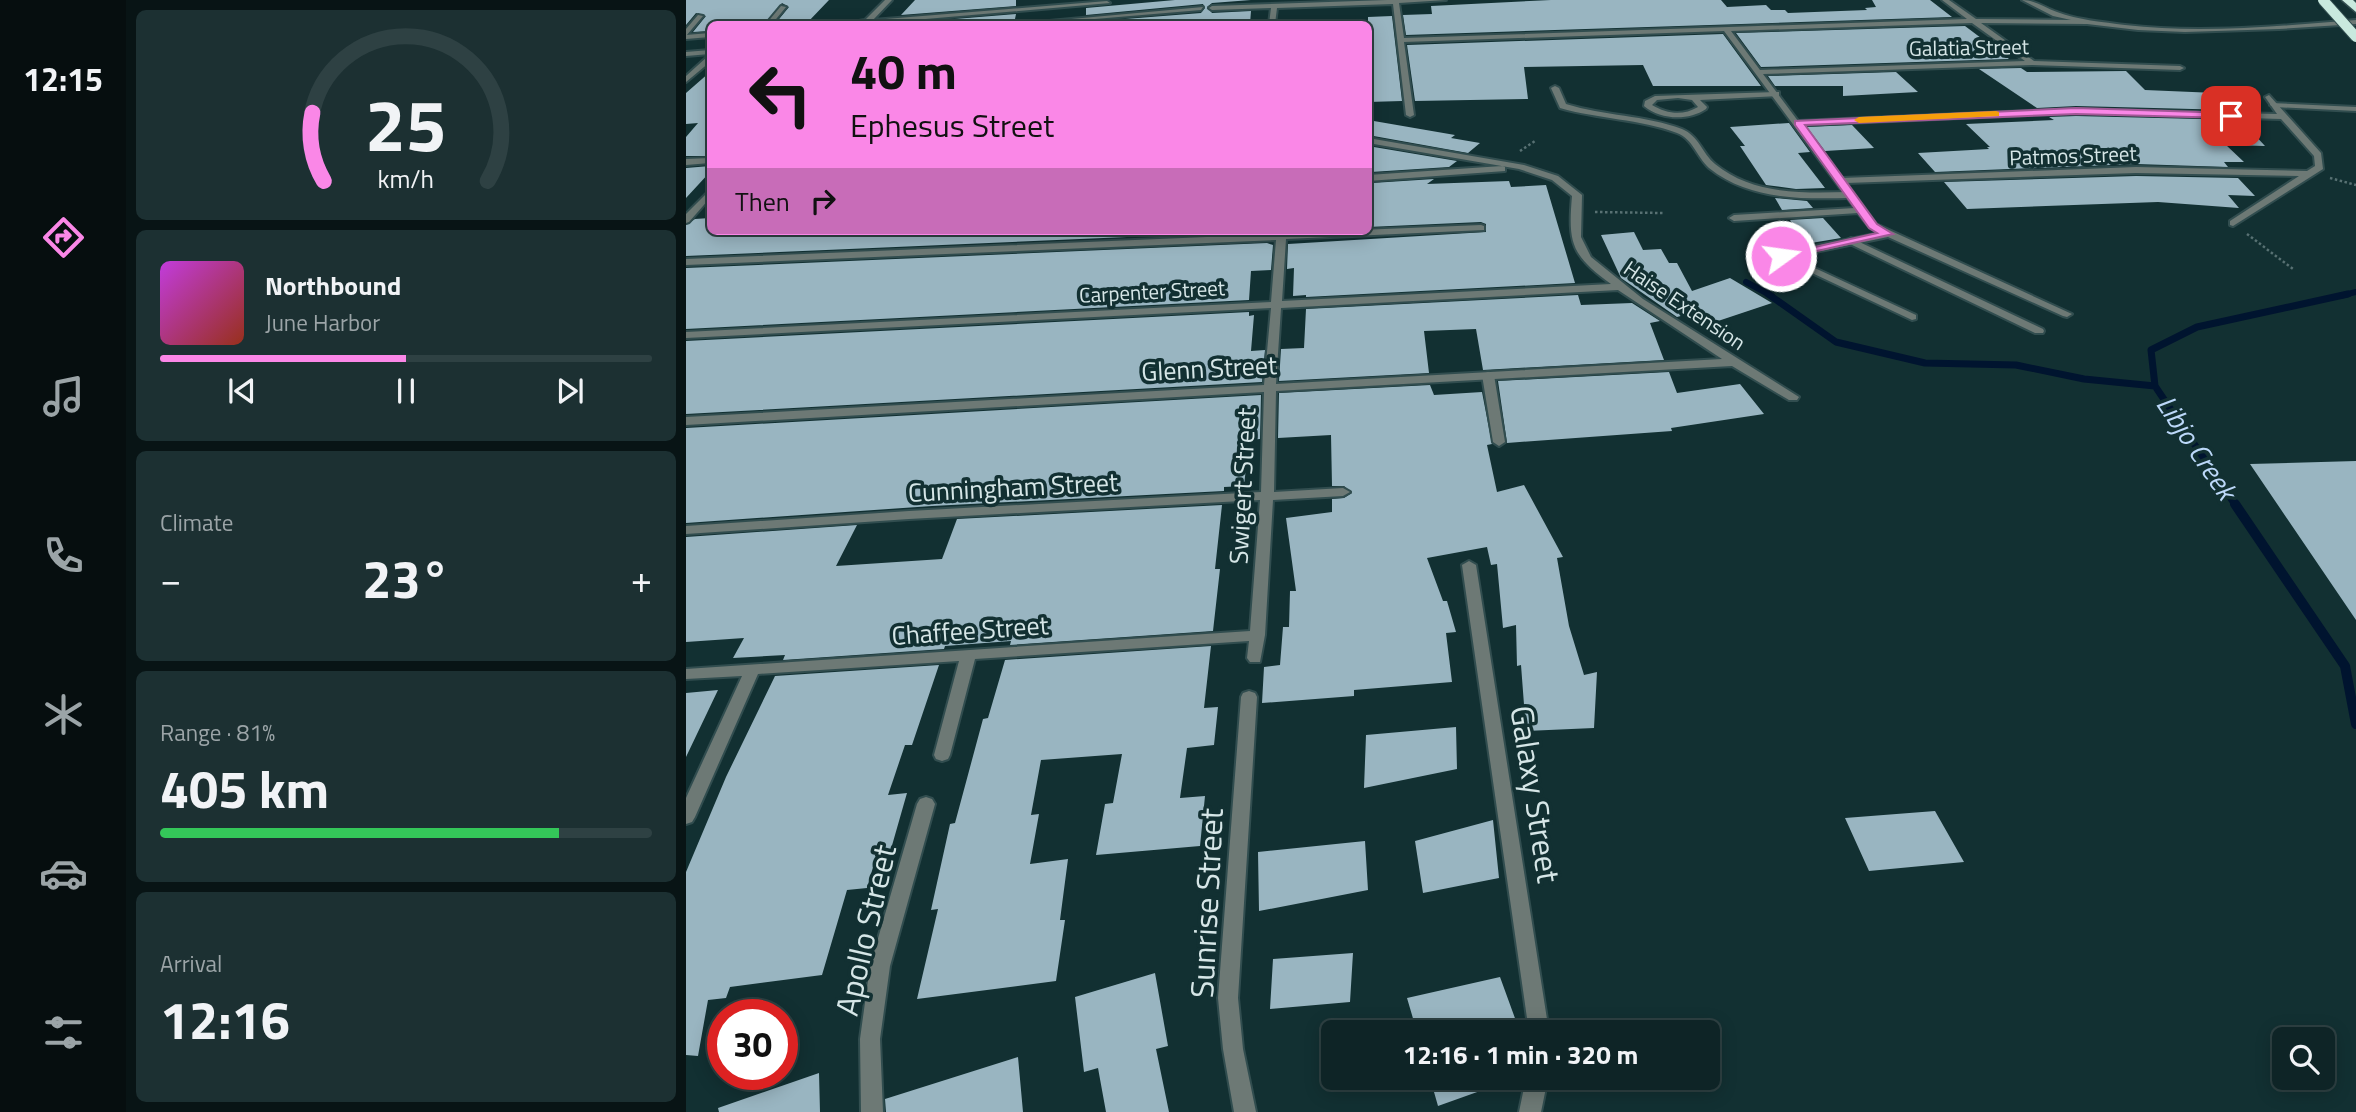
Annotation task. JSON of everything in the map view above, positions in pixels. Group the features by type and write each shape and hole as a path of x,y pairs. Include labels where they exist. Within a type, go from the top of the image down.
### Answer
{"highway":[{"path":"2322,0 2356,37"},
{"path":"2347,0 2356,9"}],"street":[{"path":"869,21 889,0"},
{"path":"1212,8 1443,0"},
{"path":"1945,0 2032,63"},
{"path":"2025,0 2045,11 2086,22"},
{"path":"2330,0 2328,2 2355,22"},
{"path":"1396,2 1410,115"},
{"path":"900,21 1107,3"},
{"path":"1272,21 1274,6"},
{"path":"771,21 783,7"},
{"path":"1053,21 1200,8"},
{"path":"686,36 700,16"},
{"path":"1401,40 1974,21 2086,22 2140,27 2234,29 2355,22"},
{"path":"1726,29 1873,226 2067,314"},
{"path":"686,36 707,35"},
{"path":"686,54 707,52"},
{"path":"686,80 707,62"},
{"name":"Galatia Street","path":"1760,72 2032,63 2180,68"},
{"path":"1555,88 1563,106 1662,127 1689,136 1709,164 1753,188 1799,196 1849,195"},
{"path":"1776,94 1694,98 1662,96 1650,100 1648,106 1656,111 1681,114 1696,112 1703,107 1783,102"},
{"path":"1694,98 1703,107"},
{"path":"2233,223 2320,167 2318,155 2272,101 2356,109"},
{"path":"1798,123 2076,111 2283,117"},
{"name":"Haise Extension","path":"1372,141 1521,167 1555,178 1577,195 1577,242 1582,252 1619,287 1793,397"},
{"path":"686,162 707,161"},
{"path":"1372,178 1521,167"},
{"name":"Patmos Street","path":"1839,181 2136,170 2309,174"},
{"path":"686,220 707,196"},
{"path":"686,207 707,206"},
{"path":"1734,218 1861,210"},
{"path":"1372,231 1481,228"},
{"path":"1887,234 1781,256 1912,317"},
{"path":"686,262 1240,235"},
{"name":"Swigert Street","path":"1255,658 1267,496 1269,387 1281,235"},
{"path":"1851,241 2039,331"},
{"name":"Carpenter Street","path":"686,335 1619,287"},
{"name":"Glenn Street","path":"686,421 1734,362"},
{"path":"1488,375 1499,442"},
{"name":"Cunningham Street","path":"686,530 1343,492"},
{"name":"Galaxy Street","path":"1469,565 1537,1020"},
{"name":"Chaffee Street","path":"686,674 1256,635"},
{"path":"942,755 968,655"},
{"path":"686,817 752,670"},
{"name":"Sunrise Street","path":"1245,1112 1233,1049 1228,998 1249,697"},
{"name":"Apollo Street","path":"872,1112 870,1039 880,966 926,804"},
{"path":"1530,1112 1535,1090"}],"path":[{"path":"1576,212 1663,213"},
{"path":"2233,223 2293,270"}],"building":[{"path":"686,0 829,0 809,21 777,21 789,7 782,3 767,21 707,21 707,31 693,32 706,16 696,13 686,25"},
{"path":"915,0 1016,0 1016,6 901,15"},
{"path":"1175,0 1251,0 1212,3 1207,7 1212,13 1251,11 1250,21 1100,21 1201,13 1205,8 1203,4 1086,15 1086,8"},
{"path":"1551,0 1721,0 1727,7 1766,5 1771,10 1785,10 1788,13 1867,10 1865,8 1876,7 1872,0 1930,0 1952,17 1406,35 1403,15 1432,14 1431,6"},
{"path":"1016,14 1015,21 930,21"},
{"path":"1392,16 1402,101 1372,102 1372,21 1368,21 1368,17"},
{"path":"1965,26 2009,59 1761,67 1736,33"},
{"path":"1723,34 1761,86 1653,86 1643,65 1524,67 1528,99 1415,101 1407,45"},
{"path":"2021,68 2027,72 2126,71 2145,90 2216,93 2231,110 2076,106 2037,108 1979,69"},
{"path":"1896,72 1918,92 1843,96 1843,86 1775,86 1768,76"},
{"path":"707,75 707,156 686,156 686,137 698,123 686,124 686,93"},
{"path":"2049,117 2241,120 2265,146 2226,145 2244,162 2224,162 2228,167 2136,164 1935,172 1918,153 1989,149 1966,124 2054,120"},
{"path":"1372,121 1455,135 1451,138 1480,143 1468,153 1372,136"},
{"path":"1789,123 1810,152 1798,153 1825,188 1796,189 1766,185 1740,146 1745,146 1730,127"},
{"path":"1852,125 1874,148 1825,151 1807,127"},
{"path":"1372,147 1457,161 1449,167 1372,172"},
{"path":"707,166 707,175 686,198 686,168"},
{"path":"2136,176 2238,178 2255,196 2228,195 2239,208 2158,202 1967,209 1944,182"},
{"path":"1434,179 1427,184 1509,181 1511,187 1546,185 1575,283 1293,296 1294,268 1287,269 1288,244 1486,232 1486,224 1481,222 1372,227 1372,183"},
{"path":"1775,198 1807,201 1813,208 1782,210"},
{"path":"707,218 707,235 1174,235 686,256 686,225 695,219"},
{"path":"1823,218 1841,238 1805,244 1790,220"},
{"path":"1634,232 1643,250 1661,249 1669,263 1677,263 1692,291 1730,278 1772,303 1709,324 1692,313 1677,317 1621,278 1601,235"},
{"path":"1267,243 1273,245 1271,270 1251,271 1249,300 686,329 686,268"},
{"path":"1578,295 1581,305 1632,303 1660,321 1650,323 1664,360 1483,370 1476,329 1424,331 1429,373 1279,381 1281,349 1304,348 1306,309"},
{"path":"1249,312 1249,316 1254,315 1251,351 1265,350 1262,382 686,414 686,341"},
{"path":"1669,372 1677,393 1740,384 1764,414 1671,428 1672,431 1507,443 1498,381"},
{"path":"1430,385 1434,395 1482,392 1492,444 1487,445 1497,492 1524,485 1563,557 1557,558 1569,626 1584,675 1597,672 1594,728 1526,731 1521,665 1517,666 1516,625 1503,628 1497,564 1491,565 1487,547 1427,558 1443,601 1447,601 1456,632 1446,633 1452,682 1354,690 1354,696 1262,703 1264,667 1280,665 1283,627 1289,627 1290,591 1296,591 1286,518 1332,512 1332,499 1344,498 1352,493 1344,486 1332,486 1331,435 1278,438 1279,393"},
{"path":"1261,395 1260,439 1249,440 1244,486 1224,487 1224,491 932,506 686,523 686,428"},
{"path":"2356,461 2356,620 2250,464"},
{"path":"1222,505 1215,569 1220,569 1213,631 1010,645 1011,641 945,646 944,649 783,660 785,655 733,658 744,638 686,642 686,537 857,525 836,566 942,559 957,519"},
{"path":"1211,646 1204,708 1218,707 1214,745 1187,748 1180,798 1205,796 1200,846 1096,855 1105,804 1113,803 1122,754 1041,760 1031,815 1039,814 1030,864 1068,859 1060,920 1065,920 1056,981 917,999 938,909 931,910 950,824 955,823 983,719 988,718 1005,660"},
{"path":"939,665 912,745 905,745 888,795 907,793 891,849 878,850 867,888 847,890 822,975 730,987 726,998 707,999 698,1056 686,1055 686,872 726,777 775,676"},
{"path":"718,690 686,757 686,693"},
{"path":"1456,727 1457,769 1364,788 1366,735"},
{"path":"1935,811 1964,862 1869,871 1845,818"},
{"path":"1493,820 1499,878 1423,893 1415,841"},
{"path":"1365,841 1368,890 1259,911 1258,852"},
{"path":"1353,953 1350,1002 1270,1009 1273,959"},
{"path":"1155,973 1168,1046 1156,1049 1169,1112 1106,1112 1098,1068 1084,1072 1075,997"},
{"path":"1500,977 1516,1020 1413,1020 1407,998"},
{"path":"1018,1057 1023,1112 886,1112 885,1099"},
{"path":"819,1073 820,1112 719,1112 718,1108 770,1090 798,1090 798,1080"},
{"path":"1433,1090 1483,1090 1438,1106"}],"waterway":[{"path":"1746,282 1772,296"},
{"name":"Libjo Creek","path":"2348,294 2356,292"},
{"path":"1768,294 1836,342 1925,363 2016,365 2084,379 2155,386"},
{"name":"Libjo Creek","path":"2155,386 2151,350 2197,327 2348,294"},
{"name":"Libjo Creek","path":"2340,296 2348,294"},
{"name":"Libjo Creek","path":"2155,386 2236,506"},
{"name":"Libjo Creek","path":"2235,504 2345,666 2356,724"}],"slow traffic":[{"path":"1859,120 1996,114"}],"route":[{"path":"1781,256 1782,253 1887,234 1873,226 1798,123 2076,111 2231,116"}]}
